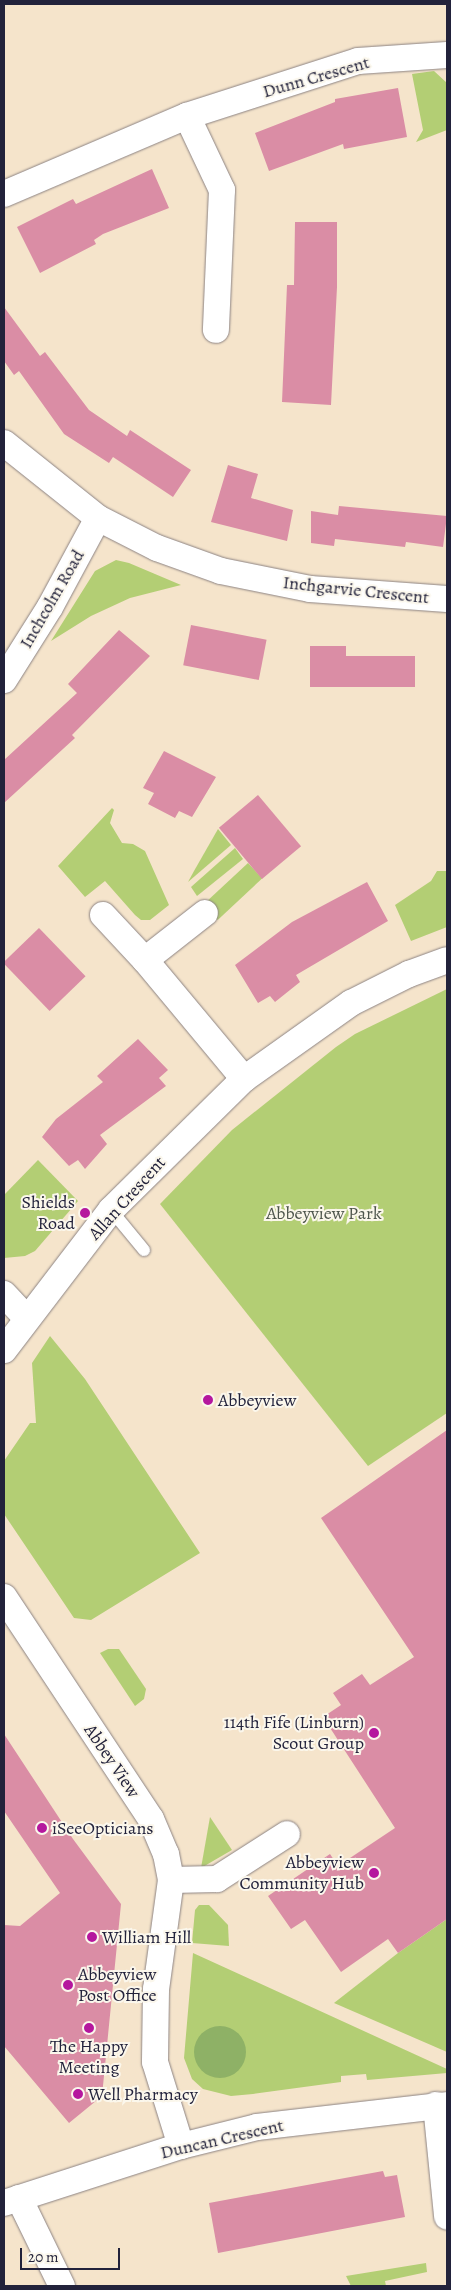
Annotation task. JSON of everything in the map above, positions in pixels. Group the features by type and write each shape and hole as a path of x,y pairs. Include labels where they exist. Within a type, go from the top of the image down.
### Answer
{"street":[{"name":"Dunn Crescent","path":"4,194 187,116 358,62 447,55"},
{"path":"187,116 222,190 216,330"},
{"name":"Inchgarvie Crescent","path":"4,443 98,518 157,548 221,571 310,589 447,599"},
{"name":"Inchcolm Road","path":"4,680 50,607 98,518"},
{"path":"145,960 205,913"},
{"path":"103,914 145,960 244,1079"},
{"name":"Allan Crescent","path":"4,1350 26,1318 111,1210 244,1079 351,1004 409,974 447,960"},
{"path":"4,1294 26,1318"},
{"name":"Abbey View","path":"7,1608 151,1819 166,1854 171,1880 156,1989 155,2062 181,2146"},
{"path":"171,1880 217,1879 287,1834"},
{"path":"442,2105 447,2216"},
{"name":"Duncan Crescent","path":"12,2201 181,2146 257,2126 442,2105"},
{"path":"12,2201 62,2286"}],"lane":[{"path":"111,1210 144,1250"}],"green space":[{"path":"434,71 447,83 447,130 416,142 423,130 412,74"},
{"path":"116,560 129,563 181,585 130,598 91,616 51,641 95,571"},
{"path":"112,808 114,810 110,823 122,843 133,844 145,851 169,905 150,920 141,920 135,915 105,881 85,897 58,866"},
{"path":"218,829 231,845 188,882 194,871"},
{"path":"235,848 243,859 197,896 191,887"},
{"path":"248,863 262,878 218,920 203,905"},
{"path":"437,871 447,871 447,927 411,941 395,905 431,881"},
{"name":"Abbeyview Park","path":"447,989 447,1413 368,1466 160,1204 232,1130 336,1047 355,1034"},
{"path":"38,1160 78,1201 35,1251 25,1256 4,1258 4,1195"},
{"path":"50,1336 85,1379 200,1553 91,1620 74,1618 4,1514 4,1461 30,1423 36,1423 32,1363"},
{"path":"108,1649 119,1649 146,1689 144,1699 135,1706 100,1653"},
{"path":"210,1817 232,1850 201,1868"},
{"path":"199,1905 209,1905 228,1925 229,1946 192,1943 195,1910"},
{"path":"447,1919 447,2052 334,2003 398,1953"},
{"path":"193,1953 447,2069 447,2073 367,2080 366,2074 341,2076 341,2082 231,2096 203,2089 192,2079 184,2058"},
{"path":"215,2026 225,2026 239,2033 246,2047 246,2057 239,2071 225,2078 215,2078 205,2074 198,2067 194,2057 194,2047 198,2037 205,2030"},
{"path":"426,2263 427,2272 385,2281 386,2286 351,2286 346,2276"}],"building":[{"path":"398,88 407,137 344,149 343,144 269,171 255,133 335,102 335,99"},
{"path":"152,169 169,208 103,234 94,240 96,244 40,273 17,227 73,199 76,204"},
{"path":"295,222 337,222 337,287 331,405 282,402 287,285 294,285"},
{"path":"4,307 40,356 45,352 89,410 127,436 130,430 191,470 173,497 113,457 109,463 64,434 19,371 14,375 4,361"},
{"path":"228,465 258,474 251,498 293,510 287,541 211,522"},
{"path":"339,506 447,516 443,547 406,542 405,547 335,539 334,546 311,543 311,511 338,515"},
{"path":"191,625 267,640 259,680 183,665"},
{"path":"119,630 150,656 72,735 75,738 4,803 4,760 77,693 68,684"},
{"path":"310,646 346,646 346,656 415,656 415,687 310,687"},
{"path":"164,751 216,777 192,817 179,811 175,818 148,804 154,793 143,788"},
{"path":"258,795 301,846 262,879 219,828"},
{"path":"367,882 388,921 296,975 300,982 275,1002 270,996 258,1003 235,965 292,922"},
{"path":"39,928 86,976 50,1011 4,964"},
{"path":"138,1039 168,1070 159,1078 166,1086 100,1135 107,1144 85,1169 78,1160 69,1166 42,1137 56,1119 103,1082 97,1076"},
{"path":"447,1430 447,1919 398,1953 388,1939 341,1972 305,1920 291,1929 268,1896 330,1854 338,1866 395,1828 323,1717 341,1705 333,1693 362,1674 370,1685 414,1657 321,1518"},
{"path":"4,1734 73,1839 121,1904 102,2096 69,2123 4,2046 4,1925 20,1926 60,1893 4,1811"},
{"path":"383,2171 385,2177 397,2175 405,2217 218,2253 209,2203"}],"place":[{"name":"Shields Road","path":"85,1213"},
{"name":"Abbeyview","path":"208,1400"},
{"name":"114th Fife (Linburn) Scout Group","path":"374,1733"},
{"name":"iSeeOpticians","path":"42,1828"},
{"name":"Abbeyview Community Hub","path":"374,1873"},
{"name":"William Hill","path":"92,1937"},
{"name":"Abbeyview Post Office","path":"68,1985"},
{"name":"The Happy Meeting","path":"89,2028"},
{"name":"Well Pharmacy","path":"78,2094"}]}
